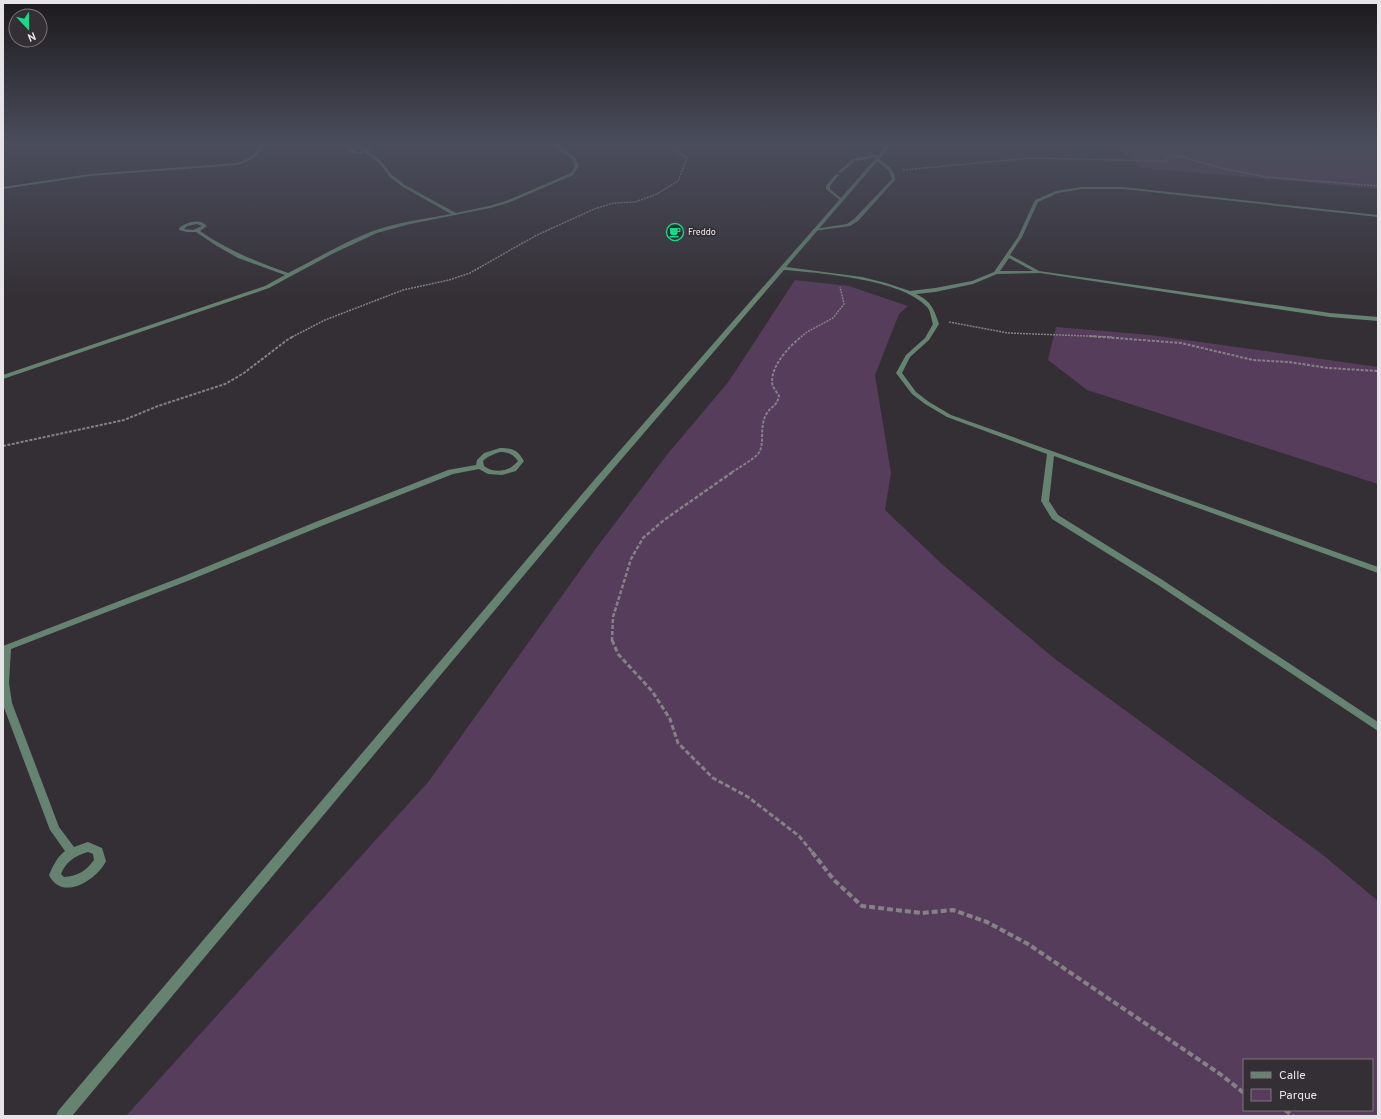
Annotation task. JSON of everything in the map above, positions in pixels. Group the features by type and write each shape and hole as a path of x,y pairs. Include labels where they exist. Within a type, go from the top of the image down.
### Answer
{"street":[{"path":"421,195 455,214"},
{"path":"3,377 267,287 332,252 375,232 410,222 473,212 507,202 523,195"},
{"path":"835,195 841,200"},
{"path":"63,1116 592,487 845,195"},
{"path":"815,230 848,225 856,220 879,195"},
{"path":"996,273 1020,237 1036,201 1049,195"},
{"path":"1189,195 1378,216"},
{"path":"196,230 214,244 239,258 288,275"},
{"path":"1007,255 1040,272"},
{"path":"783,268 835,274 868,280 910,293 930,307 936,324 927,340 908,356 899,372 914,393 927,403 949,416 1051,454 1378,570"},
{"path":"910,293 935,290 973,282 996,273 1040,272 1330,315 1378,319"},
{"path":"72,852 55,830 6,703 4,683 5,648 187,578 451,472 480,467 489,472 496,473 510,471 519,464 520,457 513,452 494,451 483,456 480,460 480,467"},
{"path":"1051,454 1045,501 1055,517 1158,581 1378,727"}],"path":[{"path":"3,446 124,420 158,406 225,384 244,373 287,340 325,320 403,290 449,280 470,273 535,236 594,209 614,203 635,202 654,195"},
{"path":"835,274 832,279 842,289 844,304 833,318 795,342 778,362 772,380 772,386 779,396 777,404 767,412 763,423 761,433 763,444 758,454 664,520 643,538 631,560 613,617 612,641 618,654 652,691 670,719 678,743 713,778 748,797 799,836 834,880 862,906 922,914 953,910 987,922 1028,944 1220,1074 1243,1092"},
{"path":"934,319 1008,333 1111,337 1181,343 1253,360 1289,362 1328,368 1378,371"}],"green space":[{"path":"795,280 849,286 908,306 899,314 875,375 891,473 885,510 944,566 1055,659 1323,855 1378,901 1378,1116 126,1116 429,781 597,547 666,456 729,381"},
{"path":"1056,327 1150,335 1378,367 1378,484 1087,390 1048,360"}],"place":[{"name":"Freddo","path":"675,232"}]}
